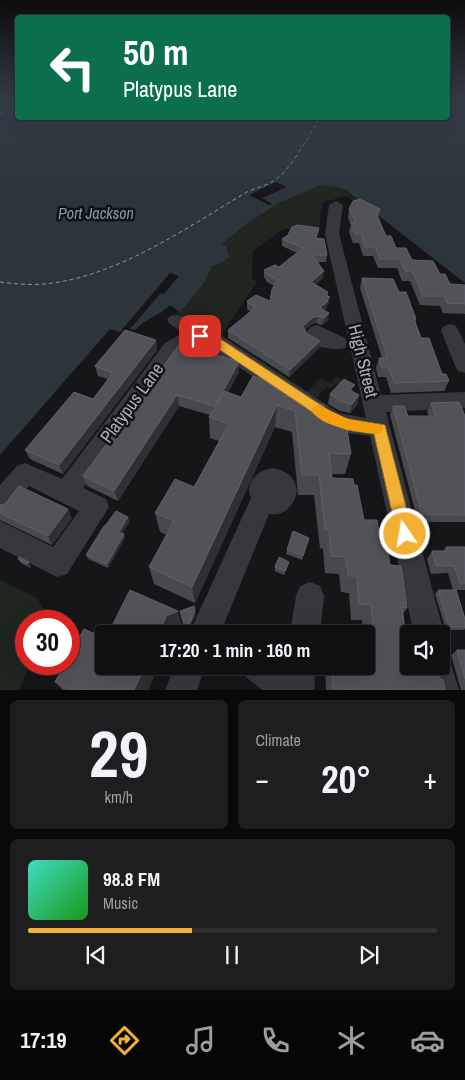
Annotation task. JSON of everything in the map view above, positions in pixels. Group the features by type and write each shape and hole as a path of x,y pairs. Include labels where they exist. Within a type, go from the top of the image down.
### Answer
{"street":[{"name":"High Street","path":"336,205 332,234 348,343 374,404 427,625"},
{"path":"176,320 192,330 195,336 215,341 332,418 347,424 380,429"},
{"path":"450,330 465,366"},
{"path":"314,333 348,343"},
{"name":"Platypus Lane","path":"71,487 172,348 185,339 195,336"},
{"path":"374,404 465,400"},
{"path":"0,503 25,473 71,487 96,508 57,564 0,534"},
{"path":"209,625 263,498"},
{"path":"306,625 310,596"},
{"path":"180,690 186,675"},
{"path":"268,675 287,690"},
{"path":"298,690 300,675"},
{"path":"439,675 443,690"}],"shaded area":[{"path":"321,185 342,188 363,205 351,208 350,206 357,203 346,196 323,202 318,232 285,228 253,251 252,279 257,282 219,339 204,335 175,315 204,283 212,266 221,263 230,255 222,244 277,204"},
{"path":"336,377 349,385 350,388 340,383 338,385 335,384 331,388 327,387 314,400 304,394 320,379 331,383"},
{"path":"0,580 37,598 43,609 15,610 15,675 25,675 19,690 0,690"}],"water":[{"name":"Port Jackson","path":"0,132 465,132 465,283 347,191 342,188 321,185 277,204 222,244 227,247 228,254 231,256 221,263 212,266 204,283 180,312 170,305 135,330 130,329 161,293 164,294 179,276 170,273 120,332 110,329 0,455"}],"pier":[{"path":"276,182 287,187 263,198 257,195 272,204 269,205 249,195"}],"building":[{"path":"360,199 380,209 377,215 386,236 391,236 396,248 406,248 412,260 433,261 440,274 445,274 450,284 465,285 465,304 447,303 444,296 423,296 413,272 405,271 400,259 380,259 375,247 365,247 361,234 355,234 351,223 356,223 349,209 353,201"},
{"path":"298,225 319,228 316,238 324,239 327,255 312,255 324,271 311,282 328,292 326,295 330,297 320,308 329,313 324,318 318,316 312,318 303,326 306,333 320,341 290,370 228,330 255,308 247,301 256,295 270,301 272,289 278,280 268,275 264,270 275,265 279,267 303,248 282,239 288,235 292,227"},
{"path":"362,278 393,279 399,292 406,292 421,338 429,338 442,374 446,374 449,381 394,383 389,368 381,367 379,358 387,358 387,356"},
{"path":"125,330 156,340 59,465 25,450 74,392 93,399 113,373 95,366"},
{"path":"188,337 210,346 206,351 239,362 215,406 177,395 114,491 83,476 182,341"},
{"path":"253,376 286,387 282,395 324,405 327,423 346,423 351,454 329,453 332,478 353,479 354,485 357,485 364,520 377,520 380,538 386,539 390,565 401,566 407,608 402,607 404,625 400,625 400,675 439,675 440,679 443,680 445,690 349,690 333,688 332,675 375,675 375,625 373,625 371,605 359,604 357,576 348,576 346,557 331,556 329,530 325,530 319,475 302,475 295,411 277,405 192,587 149,567 174,521 155,513 175,479 194,487 229,424 209,417 224,391 241,397"},
{"path":"344,379 355,385 350,390 359,395 352,404 342,402 330,394"},
{"path":"459,402 465,416 465,515 422,514 393,406 404,406 408,416 436,416 431,403"},
{"path":"19,486 68,509 48,536 0,513 0,505 5,504"},
{"path":"116,511 128,517 119,532 124,534 107,564 86,555"},
{"path":"293,531 309,538 303,556 287,550"},
{"path":"446,547 465,547 465,583 460,583 454,566 436,566 432,551 447,551"},
{"path":"19,557 29,562 27,564 18,559"},
{"path":"279,557 289,562 285,571 275,567"},
{"path":"130,590 178,611 166,616 162,625 112,625"},
{"path":"438,590 456,590 465,619 465,627 450,627"},
{"path":"194,606 195,611 190,623 184,625 180,611"},
{"path":"84,629 95,634 95,675 141,675 134,690 70,690 55,682 59,675 80,675 80,636"},
{"path":"457,650 465,650 465,679"}],"ferry route":[{"path":"0,282 45,284 72,280 124,262 174,236 245,193 275,180 296,157 311,132"}],"slow traffic":[{"path":"318,410 347,424 377,429"}],"route":[{"path":"200,336 215,341 332,418 347,424 380,429 405,534"}]}
